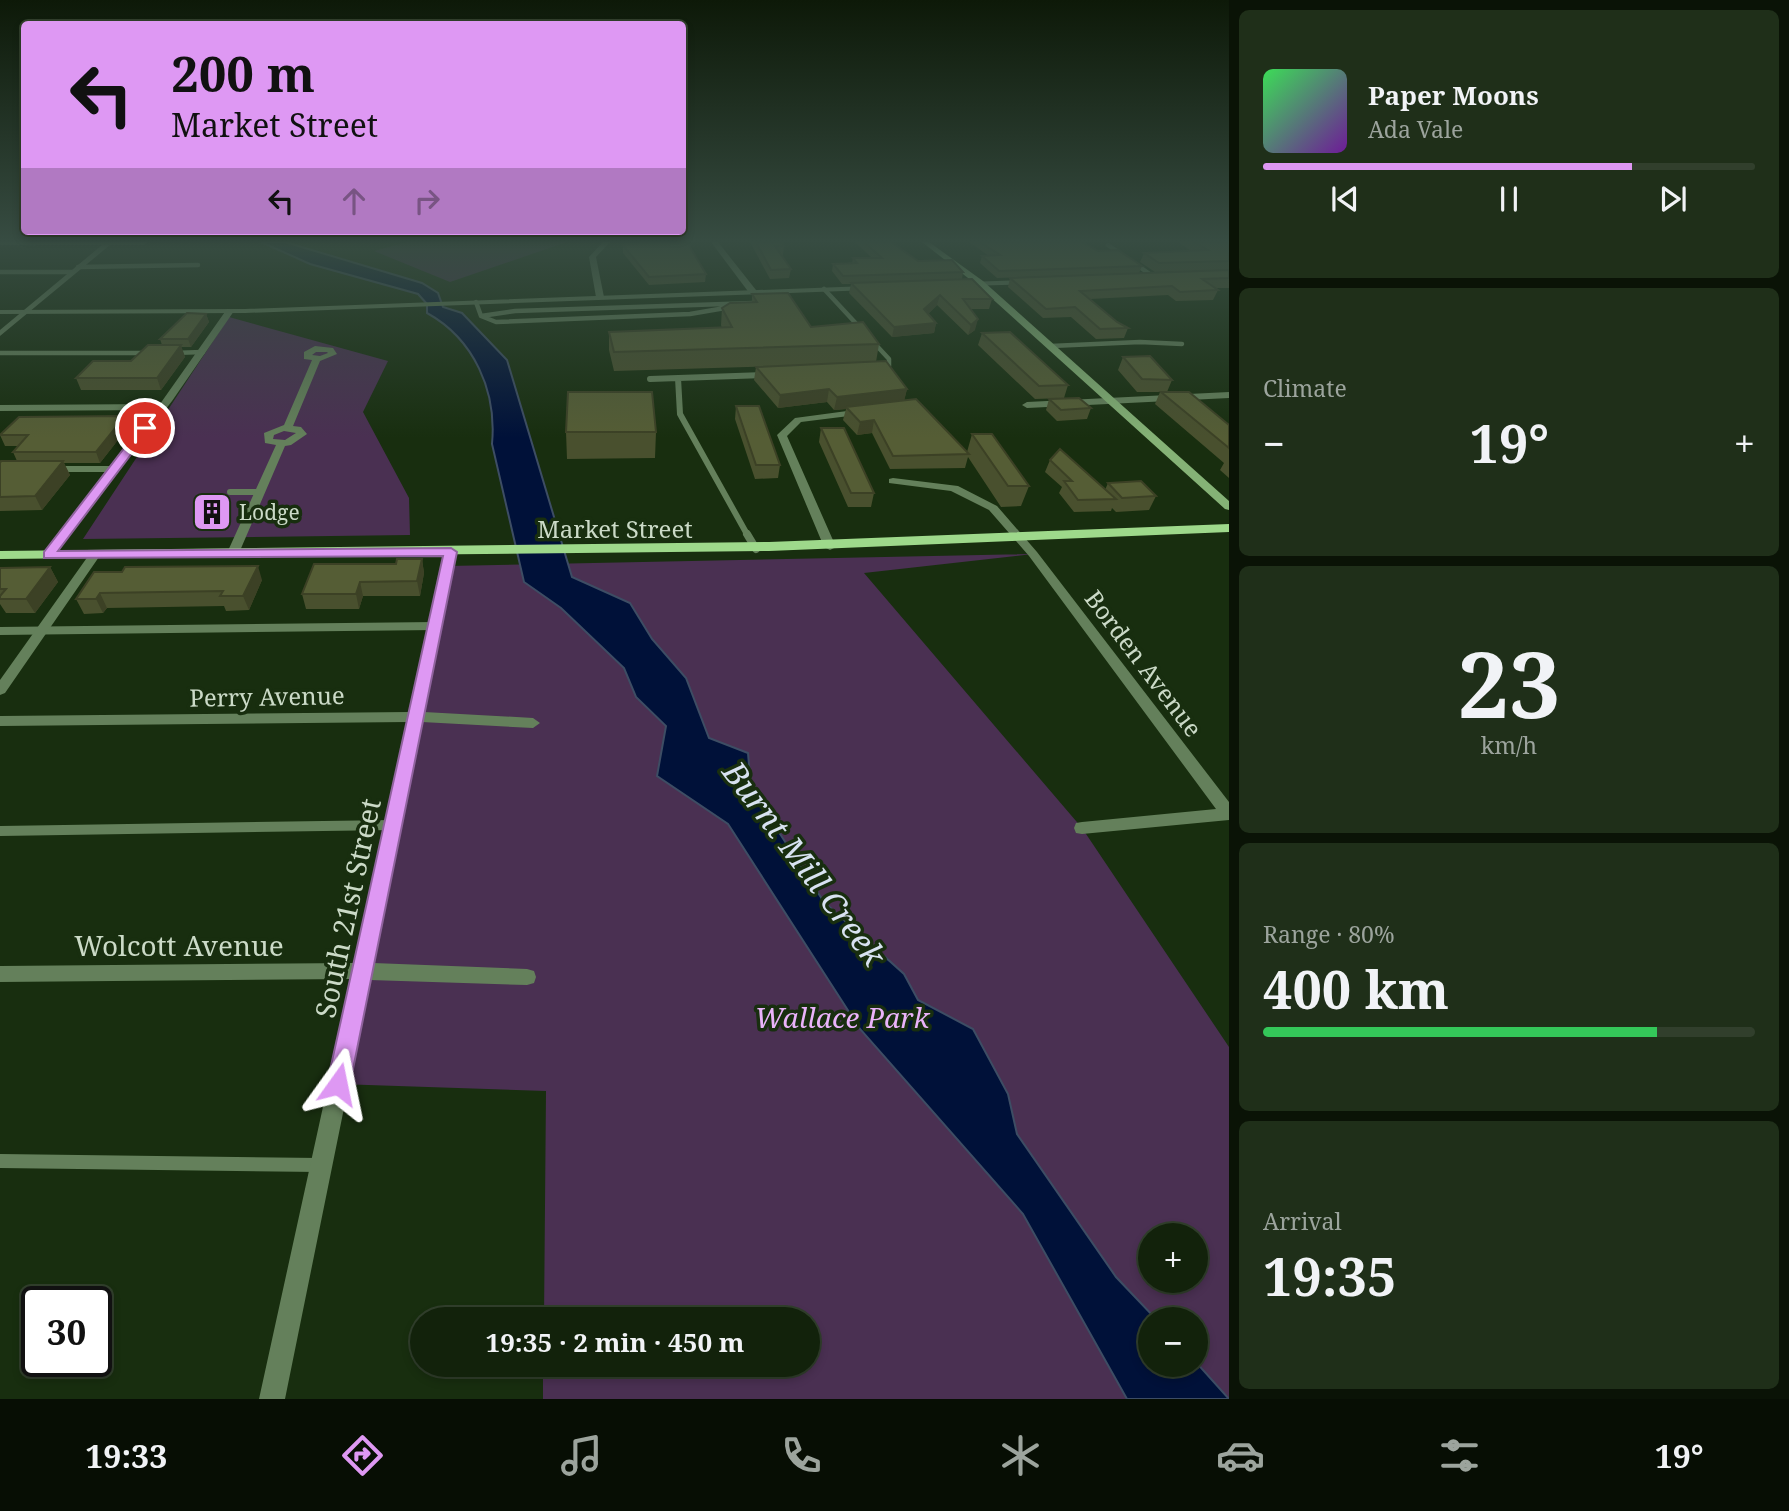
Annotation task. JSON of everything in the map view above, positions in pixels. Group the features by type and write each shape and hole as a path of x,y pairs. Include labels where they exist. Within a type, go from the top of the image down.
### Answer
{"main road":[{"path":"1007,307 1229,507"},
{"name":"Market Street","path":"0,555 756,549 1023,540 1229,528"}],"street":[{"path":"0,334 32,307"},
{"path":"0,312 230,311 340,307"},
{"path":"48,555 230,311"},
{"path":"288,427 316,360"},
{"path":"1027,405 1229,395"},
{"path":"0,408 161,407"},
{"path":"830,547 782,435 799,420 874,411"},
{"path":"288,427 301,431 301,436 281,444 271,442 267,436 288,427"},
{"path":"233,553 281,444"},
{"name":"Borden Avenue","path":"893,481 954,488 993,508 1023,540 1229,814"},
{"name":"South 21st Street","path":"272,1399 451,552"},
{"path":"0,690 95,554"},
{"name":"Perry Avenue","path":"0,721 416,717 533,723"},
{"path":"1082,828 1229,814"},
{"name":"Wolcott Avenue","path":"0,974 362,971 527,976"}],"lane":[{"path":"478,307 481,316 496,322 677,315 726,307"},
{"path":"481,316 515,310 608,307"},
{"path":"841,307 889,359 889,366 877,370"},
{"path":"1051,346 1140,342 1182,344"},
{"path":"0,353 202,352"},
{"path":"650,379 771,374"},
{"path":"678,378 680,414 756,549"},
{"path":"50,469 113,469"},
{"path":"230,492 260,492"},
{"path":"0,631 436,626"},
{"path":"0,831 393,825"},
{"path":"0,1161 321,1165"}],"green space":[{"path":"229,317 388,361 363,412 409,498 410,535 83,539"},
{"name":"Wallace Park","path":"1033,554 864,573 1082,828 1229,1047 1229,1399 543,1399 543,1377 820,1377 820,1307 544,1307 546,1091 338,1084 448,566"}],"water":[{"path":"427,307 444,307 462,313 507,360 572,577 630,603 652,639 686,678 709,738 748,753 751,789 824,902 904,974 918,1000 973,1029 1008,1094 1017,1134 1116,1277 1145,1307 1138,1307 1138,1377 1208,1376 1229,1399 1127,1399 1023,1214 860,1029 728,824 657,776 666,726 636,697 624,668 561,608 524,582 492,444 493,424 486,386 470,352 443,324 427,313"}],"building":[{"path":"798,307 811,327 863,322 879,344 614,352 609,332 732,327 722,308"},
{"path":"875,307 926,307 924,309 936,323 894,327"},
{"path":"953,307 969,307 978,319 971,325"},
{"path":"1075,307 1099,307 1128,328 1100,329"},
{"path":"187,313 206,314 188,339 160,339"},
{"path":"1010,332 1068,385 1039,386 982,333"},
{"path":"148,345 181,345 157,378 76,378 93,361 131,361"},
{"path":"1150,356 1172,380 1142,379 1123,357"},
{"path":"886,361 907,389 837,397 829,389 780,395 756,367"},
{"path":"568,392 652,392 656,432 566,432"},
{"path":"1161,392 1189,392 1229,425 1229,448"},
{"path":"1079,398 1091,408 1061,410 1049,399"},
{"path":"916,399 969,454 893,456 874,420 860,422 846,407"},
{"path":"736,406 759,406 780,465 756,465"},
{"path":"125,416 96,452 13,452 28,435 0,435 19,417"},
{"path":"821,428 844,428 874,493 851,493"},
{"path":"972,434 992,434 1029,486 1008,486"},
{"path":"1060,449 1116,499 1078,500 1064,481 1072,481 1050,460"},
{"path":"1,461 63,461 35,496 0,497"},
{"path":"1141,481 1156,496 1122,498 1108,483"},
{"path":"397,559 422,559 417,581 360,582 356,594 302,594 314,564 396,564"},
{"path":"258,566 243,596 220,596 223,591 100,593 96,599 76,599 94,572 122,572 125,567"},
{"path":"50,567 26,599 0,599 6,589 0,589 0,568"}],"place":[{"name":"Lodge","path":"212,512"}],"route":[{"path":"145,428 48,555 451,552 338,1084"}],"water label":[{"name":"Burnt Mill Creek","path":"805,863"}]}
